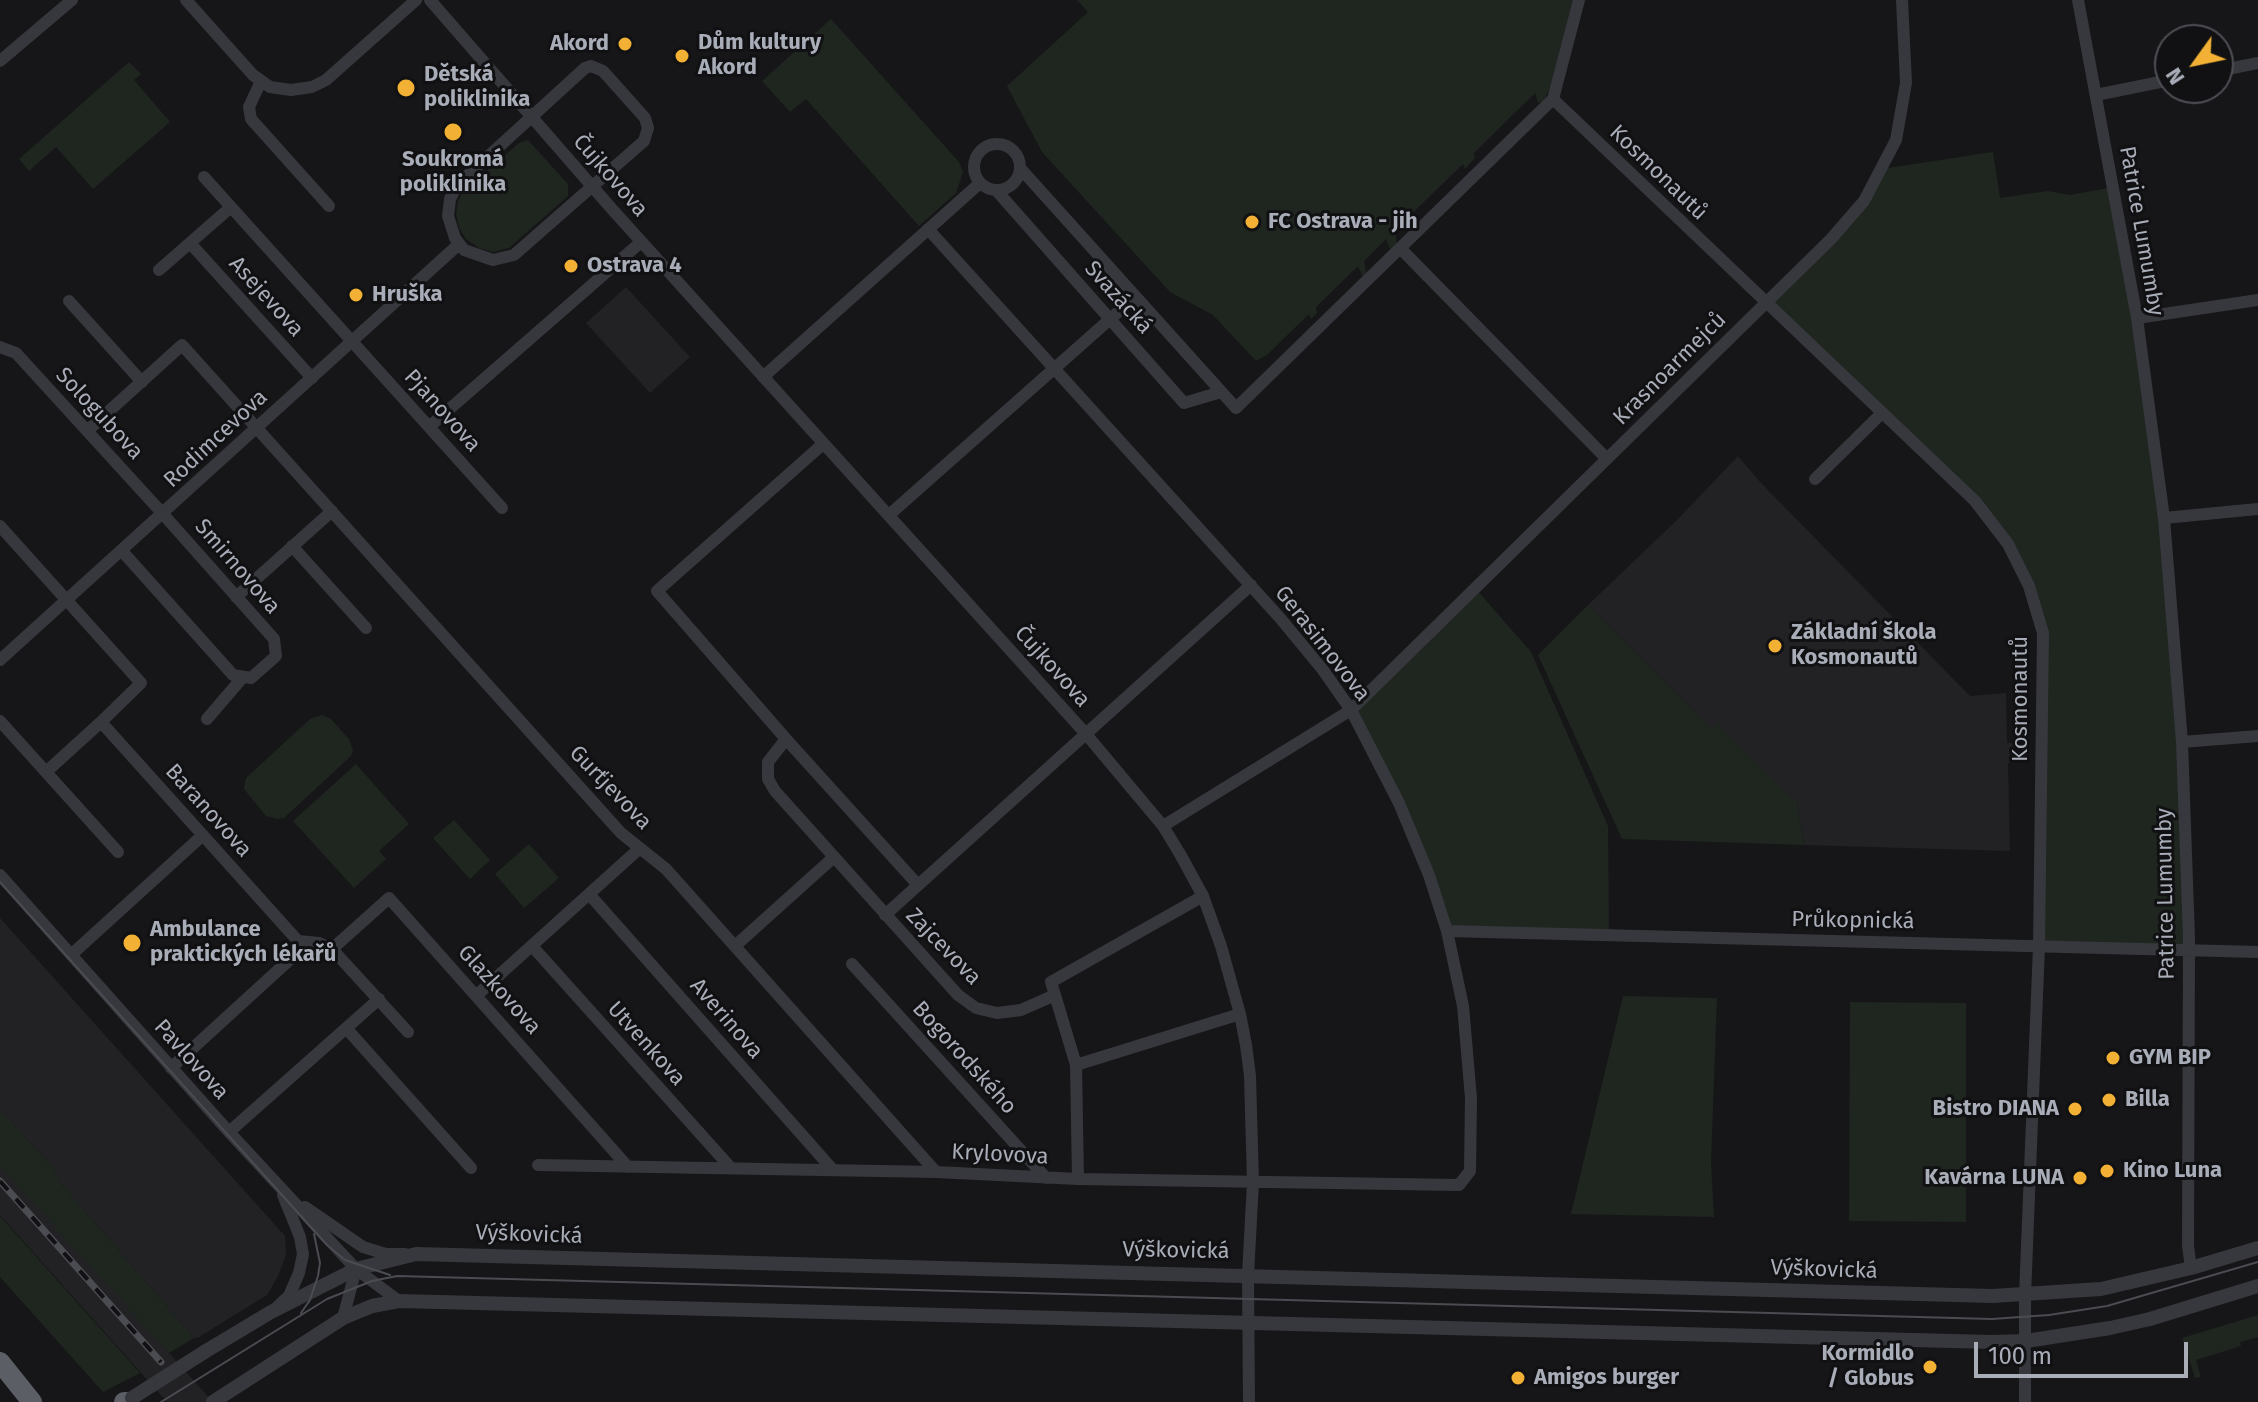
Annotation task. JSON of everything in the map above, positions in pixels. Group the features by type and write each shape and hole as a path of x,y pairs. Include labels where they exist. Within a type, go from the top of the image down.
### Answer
{"highway":[{"path":"4,1368 18,1402"},
{"path":"4,1368 32,1402"},
{"path":"4,1368 34,1395 48,1402"}],"street":[{"path":"0,61 72,0"},
{"path":"186,0 253,75 270,87 291,90 312,87 326,80 416,0"},
{"name":"Čujkovova","path":"430,0 641,242 1086,734 1163,826 1203,896 1221,946 1240,1014 1250,1076 1253,1182 1248,1275 1249,1402"},
{"path":"1553,99 1579,0"},
{"name":"Krasnoarmejců","path":"1163,826 1351,710 1831,239 1864,201 1896,140 1906,83 1902,0"},
{"name":"Patrice Lumumby","path":"2078,0 2137,318 2164,518 2182,742 2188,951 2188,1246 2191,1268"},
{"path":"2234,68 2258,63"},
{"path":"591,66 603,71 642,114 648,128 644,141 593,187 514,255 493,260 482,258 458,245 448,216 452,193 457,185 585,68 591,66"},
{"path":"261,81 249,107 251,119 329,206"},
{"path":"2096,95 2154,83"},
{"name":"Svazácká","path":"1020,168 1236,408 1553,99"},
{"name":"Kosmonautů","path":"1553,99 1975,501 2008,544 2029,586 2043,633 2039,946 2025,1296 2025,1402"},
{"path":"991,145 1003,145 1012,150 1020,168 1013,184 996,190 980,183 975,172 975,161 981,151 991,145"},
{"name":"Asejevova","path":"204,177 353,341"},
{"path":"763,377 980,183"},
{"name":"Svazácká","path":"996,190 1184,403 1221,392"},
{"path":"159,270 231,207"},
{"name":"Gerasimovova","path":"928,229 1251,585 1323,670 1351,710 1399,803 1429,875 1447,931 1463,1006 1471,1098 1470,1171 1459,1185"},
{"path":"430,426 641,242"},
{"name":"Asejevova","path":"190,243 312,378"},
{"name":"Rodimcevova","path":"0,660 458,245"},
{"path":"1400,248 1607,459"},
{"path":"889,515 1135,297"},
{"path":"2137,318 2258,300"},
{"path":"69,301 142,382 87,431"},
{"name":"Pjanovova","path":"353,341 502,508"},
{"name":"Gurťjevova","path":"142,382 182,345 621,833 666,869 936,1172"},
{"name":"Sologubova","path":"0,347 16,353 163,514"},
{"path":"1815,479 1882,413"},
{"name":"Zajcevova","path":"823,444 657,591 918,885"},
{"path":"2164,518 2258,509"},
{"path":"236,597 332,511"},
{"name":"Smirnovova","path":"163,514 274,639 276,656 251,678 243,677 207,719"},
{"path":"0,526 141,683 46,772"},
{"path":"292,546 366,628"},
{"path":"122,551 233,675 243,677"},
{"name":"Čujkovova","path":"885,915 1251,585"},
{"path":"0,721 118,852"},
{"name":"Baranovova","path":"101,722 298,941"},
{"path":"2182,742 2258,736"},
{"name":"Zajcevova","path":"786,739 768,762 768,779 775,791 958,995 976,1008 997,1013 1021,1010 1053,989"},
{"path":"71,955 203,835"},
{"path":"477,995 640,848"},
{"path":"735,946 834,857"},
{"name":"Pavlovova","path":"0,875 171,1068 356,1269 399,1301"},
{"name":"Averinova","path":"589,894 833,1170"},
{"path":"1078,1179 1076,1065 1053,989 1203,896"},
{"name":"Glazkovova","path":"332,949 389,898 628,1167"},
{"name":"Průkopnická","path":"1447,931 2258,952"},
{"path":"171,1068 297,953 298,941 319,943 332,949 408,1032"},
{"name":"Utvenkova","path":"532,946 731,1168"},
{"name":"Bogorodského","path":"852,964 1046,1178"},
{"path":"229,1132 379,999"},
{"path":"1076,1065 1240,1014"},
{"path":"346,1028 471,1168"},
{"name":"Krylovova","path":"538,1165 1459,1185"},
{"path":"281,1188 363,1247 386,1254 416,1254"},
{"path":"271,1312 289,1296 303,1254 300,1237 281,1188"},
{"name":"Výškovická","path":"127,1401 271,1312 356,1269 416,1254 2025,1296 2101,1289 2191,1268 2258,1248"},
{"path":"343,1318 356,1269"},
{"path":"213,1402 343,1318 383,1303 399,1301 2026,1341 2137,1322 2258,1286"}],"shaded area":[{"name":"FC Ostrava - jih","path":"1077,0 1573,0 1544,100 1538,103 1535,93 1474,153 1475,158 1465,169 1463,164 1395,230 1397,244 1390,249 1386,239 1364,261 1366,272 1363,277 1358,266 1316,307 1317,313 1311,319 1309,314 1267,355 1256,361 1213,315 1170,292 1042,152 1007,86 1088,12"},
{"path":"831,19 959,162 963,172 956,193 919,226 806,99 790,112 762,81"},
{"path":"129,62 141,74 134,80 170,122 93,189 56,147 29,171 19,159"},
{"path":"528,140 568,184 568,196 509,248 493,252 479,248 466,239 459,228 456,214 458,201 462,193 519,143"},
{"path":"1993,152 2000,198 2048,191 2070,195 2114,187 2164,516 2188,951 2039,946 2043,633 2029,586 1975,501 1766,303 1831,239 1881,169"},
{"path":"626,287 690,357 650,393 586,323"},
{"name":"Základní škola Kosmonautů","path":"1738,456 1970,696 2006,693 2007,743 2026,743 2027,762 2008,763 2010,851 1804,845 1797,802 1719,725 1713,731 1588,605 1678,519"},
{"path":"1476,589 1531,652 1608,826 1609,935 1447,931 1429,875 1351,710"},
{"path":"1588,605 1712,730 1719,724 1797,802 1804,845 1622,839 1538,655"},
{"path":"322,715 331,719 349,739 353,750 351,756 284,818 266,816 244,789 246,778 310,719"},
{"path":"356,764 409,824 379,851 386,859 354,888 293,821"},
{"path":"454,820 490,860 470,879 433,838"},
{"path":"529,844 559,878 524,908 495,874"},
{"path":"0,918 285,1236 286,1255 267,1295 199,1337 194,1338 0,1109"},
{"path":"1623,996 1717,998 1711,1163 1714,1217 1571,1214"},
{"path":"1850,1002 1966,1003 1966,1222 1849,1221"},
{"path":"0,1109 194,1338 169,1353 0,1166"},
{"path":"0,1164 213,1402 167,1402 0,1215"},
{"path":"0,1216 140,1373 103,1392 0,1277"},
{"path":"2258,1315 2258,1337 2240,1342 2241,1346 2196,1360 2201,1377 2195,1378 2182,1338"}],"tram line":[{"path":"0,882 327,1245 345,1260 390,1275"},
{"path":"301,1313 310,1300 318,1276 320,1263 314,1234"},
{"path":"161,1402 327,1299 372,1281 397,1276 1992,1319 2049,1315 2107,1306 2258,1262"}],"railway":[{"path":"0,1181 161,1362"}],"place":[{"name":"Akord","path":"625,44"},
{"name":"Dům kultury Akord","path":"682,56"},
{"name":"Dětská poliklinika","path":"406,88"},
{"name":"Soukromá poliklinika","path":"453,132"},
{"name":"FC Ostrava - jih","path":"1252,222"},
{"name":"Ostrava 4","path":"571,266"},
{"name":"Hruška","path":"356,295"},
{"name":"Základní škola Kosmonautů","path":"1775,646"},
{"name":"Ambulance praktických lékařů","path":"132,943"},
{"name":"GYM BIP","path":"2113,1058"},
{"name":"Billa","path":"2109,1100"},
{"name":"Bistro DIANA","path":"2075,1109"},
{"name":"Kino Luna","path":"2107,1171"},
{"name":"Kavárna LUNA","path":"2080,1178"},
{"name":"Kormidlo / Globus","path":"1930,1367"},
{"name":"Amigos burger","path":"1518,1378"}]}
